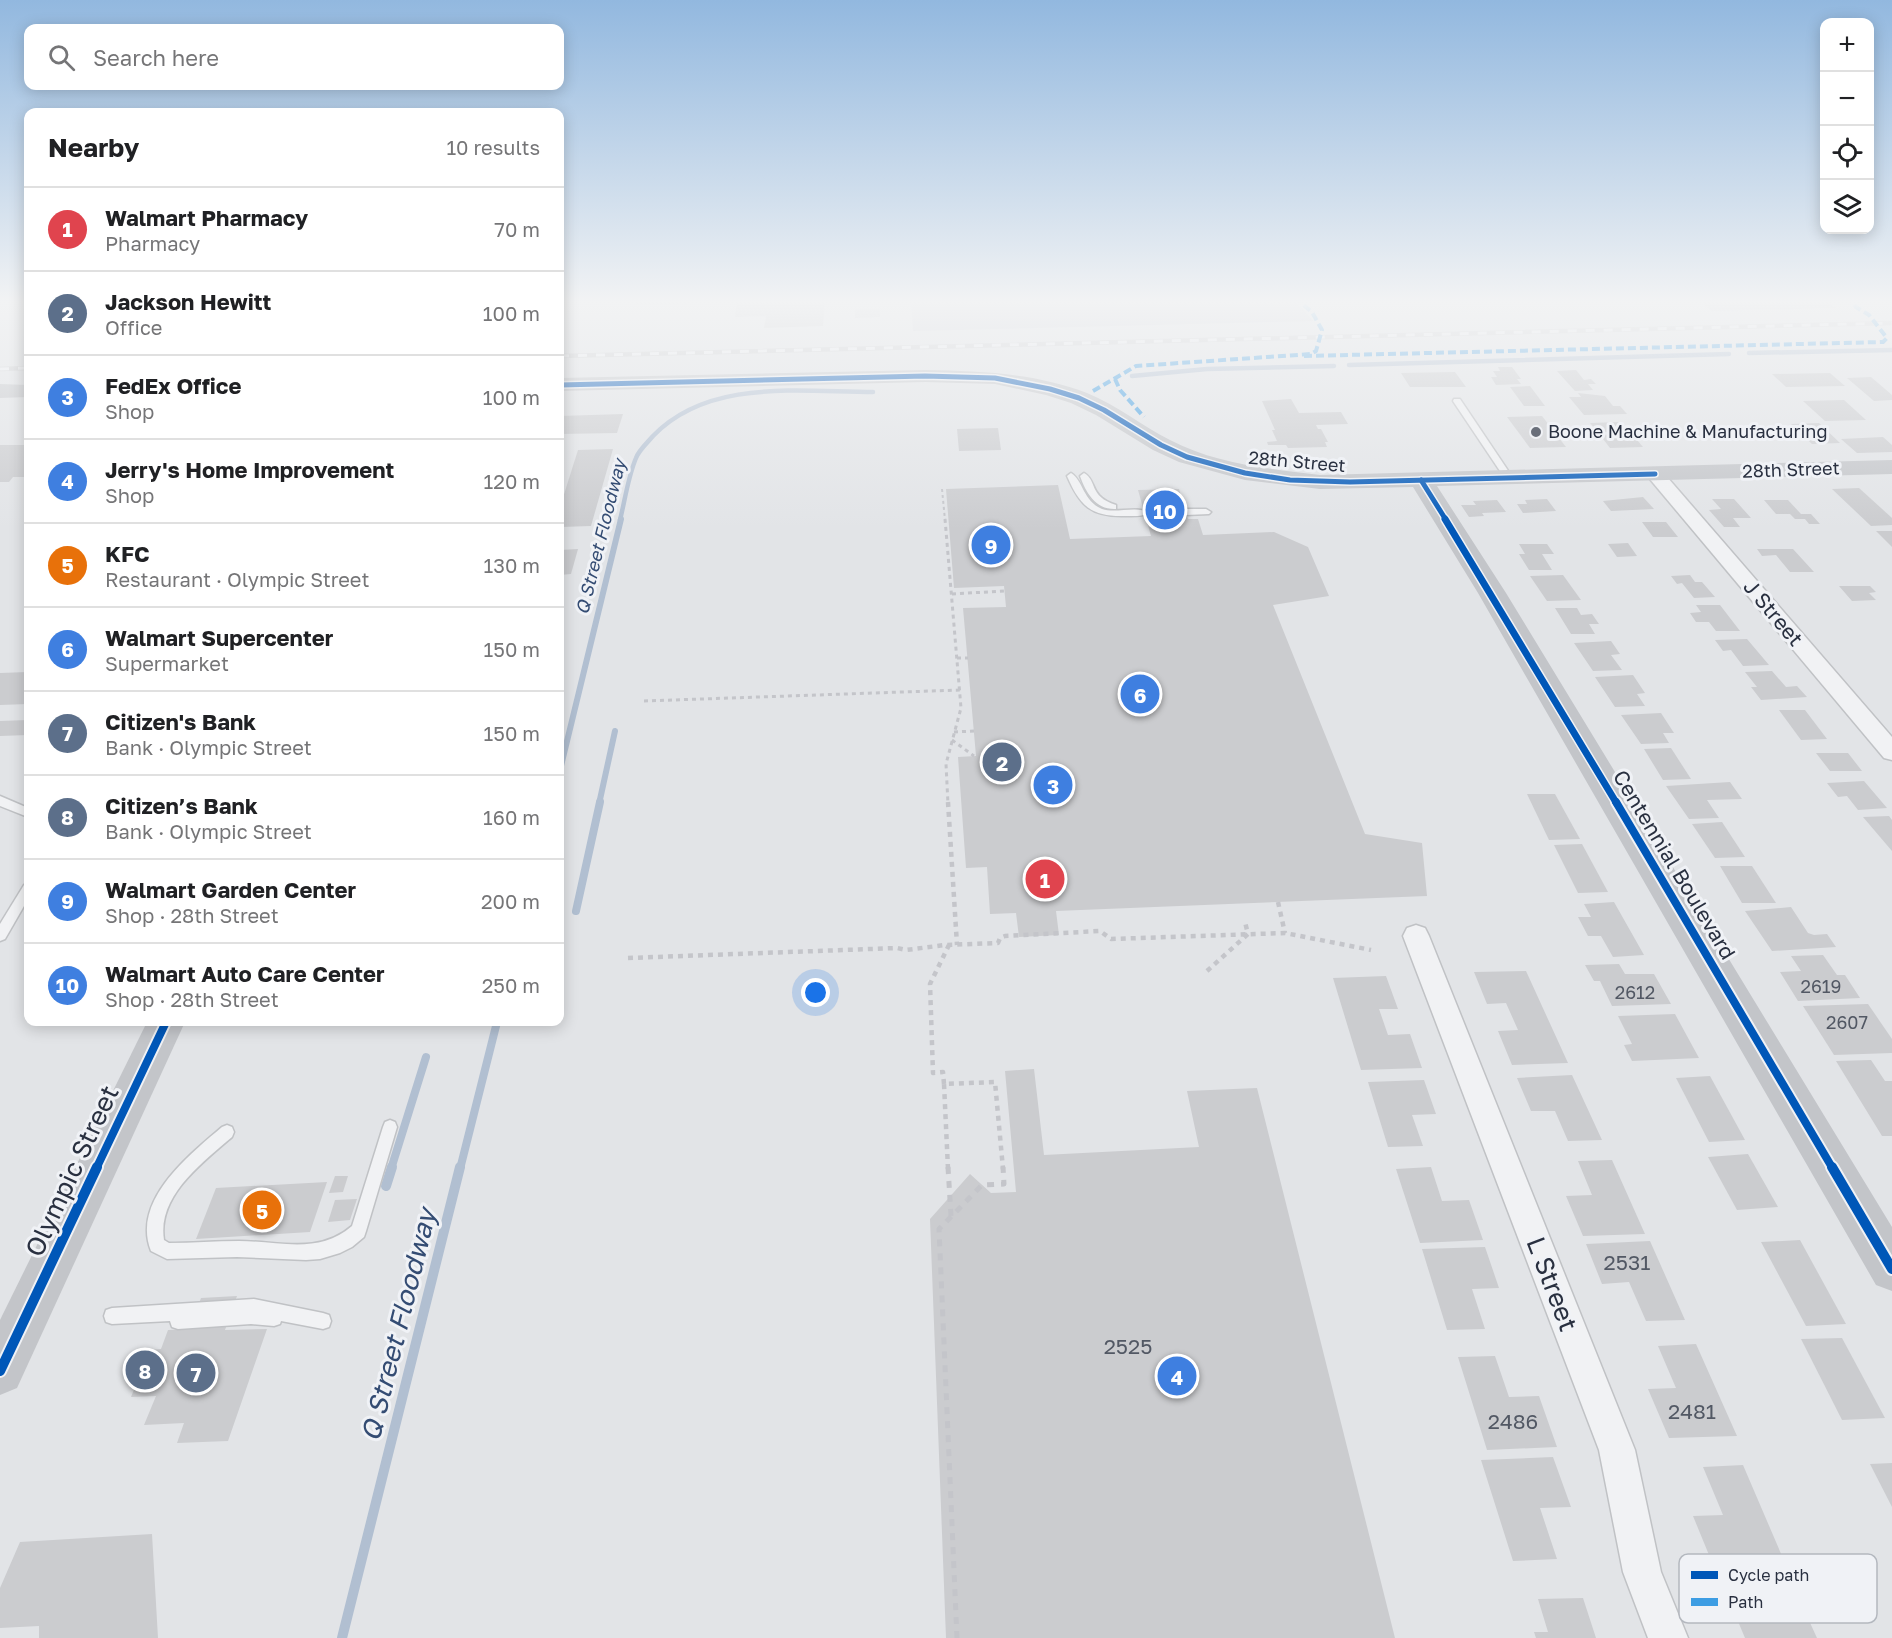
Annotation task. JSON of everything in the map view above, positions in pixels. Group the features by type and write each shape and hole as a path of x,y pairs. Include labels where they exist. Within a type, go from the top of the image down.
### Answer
{"main road":[{"name":"28th Street","path":"564,385 907,376"},
{"name":"28th Street","path":"940,376 995,378 1050,388 1104,410 1161,445 1187,457 1245,474 1320,482 1892,467"},
{"path":"0,390 24,391"},
{"name":"Centennial Boulevard","path":"1421,480 1492,593 1892,1269"},
{"name":"Olympic Street","path":"0,1371 164,1026"}],"street":[{"name":"J Street","path":"1655,474 1892,752"},
{"name":"L Street","path":"1416,936 1617,1450 1642,1572 1668,1638"}],"lane":[{"path":"1457,401 1509,478"},
{"path":"1071,476 1080,497 1093,509 1115,514 1143,510 1100,503 1090,495 1084,476"},
{"path":"1185,509 1205,508"},
{"path":"0,801 24,811"},
{"path":"0,935 24,896"},
{"path":"227,1132 196,1158 176,1180 164,1199 153,1233 158,1245 167,1251 248,1248 298,1252 338,1247 349,1241 358,1231 390,1127"},
{"path":"112,1316 173,1321 251,1316 323,1321"}],"path":[{"path":"942,489 961,708 946,764 957,945"},
{"path":"952,594 1005,591"},
{"path":"957,658 968,658"},
{"path":"644,701 960,690"},
{"path":"954,732 974,731"},
{"path":"952,740 974,756"},
{"path":"1278,902 1285,933"},
{"path":"1245,921 1248,934"},
{"path":"628,957 897,948 906,950 998,943 1000,938 1005,936 1088,932 1100,932 1111,939 1285,933 1371,950"},
{"path":"1207,971 1248,934"},
{"path":"949,945 930,984 933,1072 943,1072 951,1216"},
{"path":"944,1084 995,1082 1004,1184 982,1185 939,1229 957,1638"}],"building":[{"path":"1403,376 1458,376 1466,387 1410,387"},
{"path":"1519,376 1521,379 1517,379 1521,384 1496,385 1491,377"},
{"path":"1562,376 1581,376 1584,380 1591,379 1596,384 1588,384 1593,390 1575,391"},
{"path":"1775,376 1834,376 1845,386 1786,387"},
{"path":"1871,377 1892,395 1892,400 1874,401 1847,378"},
{"path":"1530,386 1545,406 1524,406 1510,387"},
{"path":"1578,393 1605,396 1613,406 1620,406 1627,414 1584,415 1569,397 1581,397"},
{"path":"1291,399 1299,413 1341,412 1348,424 1316,425 1328,442 1325,442 1327,447 1288,448 1286,445 1268,445 1267,442 1277,441 1272,430 1275,430 1262,401"},
{"path":"1844,400 1866,420 1825,421 1803,401"},
{"path":"623,414 617,433 564,434 564,416"},
{"name":"Boone Machine & Manufacturing","path":"1542,416 1566,447 1530,448 1507,417"},
{"path":"1619,422 1627,432 1598,432 1590,423"},
{"path":"1819,423 1840,443 1812,444 1791,424"},
{"path":"998,428 1001,450 959,451 957,429"},
{"path":"1632,434 1643,447 1610,448 1600,435"},
{"path":"1883,437 1892,445 1892,452 1857,453 1841,439"},
{"path":"0,445 24,445 24,477 13,477 9,482 0,482"},
{"path":"613,449 591,526 564,527 564,494 578,450"},
{"path":"1058,485 1070,539 1151,536 1138,490 1179,489 1188,519 1198,519 1203,535 1274,532 1308,547 1329,596 1273,605 1365,834 1422,843 1427,896 1056,911 1059,935 1019,937 1016,913 990,914 987,867 966,868 958,757 976,756 963,608 1006,607 1004,586 954,588 946,489"},
{"path":"1859,488 1892,518 1892,525 1871,526 1832,489"},
{"path":"1643,497 1654,509 1611,511 1603,501"},
{"path":"1547,499 1556,511 1523,513 1517,504 1527,504 1525,500"},
{"path":"1712,499 1734,499 1751,518 1733,518 1740,527 1724,527 1709,510 1721,509"},
{"path":"1497,500 1506,512 1482,513 1484,516 1469,517 1461,505 1476,505 1473,501"},
{"path":"1764,500 1788,500 1801,514 1811,514 1820,524 1809,524 1805,519 1795,519 1790,514 1776,514"},
{"path":"1642,522 1666,522 1678,537 1653,537"},
{"path":"1876,531 1892,531 1892,547"},
{"path":"1628,543 1637,556 1617,557 1608,544"},
{"path":"1519,544 1547,544 1554,554 1542,554 1552,570 1529,570 1519,554 1525,554"},
{"path":"578,549 571,574 564,575 564,550"},
{"path":"1757,549 1793,549 1814,572 1790,572 1776,555 1762,556"},
{"path":"1563,575 1581,600 1547,601 1530,576"},
{"path":"1690,575 1695,582 1702,582 1715,597 1694,598 1682,583 1677,584 1671,576"},
{"path":"1839,586 1870,586 1876,592 1869,593 1876,600 1852,601"},
{"path":"1696,605 1720,605 1740,631 1716,631 1709,622 1696,622 1690,613 1701,612"},
{"path":"1555,608 1577,608 1581,615 1592,614 1599,624 1589,624 1595,634 1571,634"},
{"path":"1747,639 1769,665 1743,666 1731,650 1723,651 1715,640"},
{"path":"1611,641 1620,654 1611,655 1622,670 1593,671 1574,643"},
{"path":"1772,671 1786,687 1797,686 1807,697 1761,700 1751,687 1757,687 1745,672"},
{"path":"24,672 24,704 0,705 0,673"},
{"path":"1633,675 1645,693 1637,694 1645,706 1615,707 1595,677"},
{"path":"1779,710 1805,710 1827,739 1801,740"},
{"path":"1661,713 1674,733 1663,733 1669,743 1641,744 1621,715"},
{"path":"24,720 24,735 0,736 0,721"},
{"path":"1671,748 1691,779 1663,780 1644,749"},
{"path":"1816,753 1848,753 1862,771 1830,771"},
{"path":"1864,781 1887,808 1858,810 1847,796 1838,797 1827,783"},
{"path":"1730,782 1742,799 1707,800 1719,818 1689,819 1666,786"},
{"path":"1527,794 1555,794 1580,839 1549,840"},
{"path":"1889,816 1892,820 1892,851 1863,817"},
{"path":"1722,822 1745,857 1715,858 1692,824"},
{"path":"1582,844 1608,892 1578,893 1554,845"},
{"path":"1720,866 1752,866 1776,903 1742,903"},
{"path":"1614,902 1644,955 1613,957 1601,936 1588,936 1578,917 1591,917 1584,904"},
{"path":"1791,907 1808,933 1827,934 1836,947 1772,951 1745,911"},
{"path":"1823,955 1837,975 1845,975 1860,998 1798,1001 1780,972 1801,971 1791,956"},
{"path":"1619,964 1625,974 1654,974 1671,1004 1612,1006 1600,981 1594,981 1585,965"},
{"path":"1526,971 1568,1063 1512,1065 1498,1031 1518,1030 1506,1003 1487,1004 1474,972"},
{"path":"1386,976 1398,1009 1379,1009 1388,1035 1410,1034 1422,1068 1361,1070 1333,978"},
{"path":"1868,1004 1892,1039 1892,1053 1834,1055 1803,1006"},
{"path":"1675,1014 1699,1058 1632,1061 1624,1045 1632,1044 1618,1016"},
{"path":"1871,1060 1885,1081 1892,1081 1892,1136 1882,1136 1836,1061"},
{"path":"1034,1069 1044,1155 1199,1147 1187,1091 1257,1088 1395,1638 946,1638 930,1219 970,1174 991,1193 1016,1192 1005,1071"},
{"path":"1572,1075 1602,1140 1568,1141 1555,1111 1531,1111 1517,1078"},
{"path":"1710,1076 1745,1140 1709,1142 1676,1078"},
{"path":"1424,1080 1436,1114 1412,1115 1423,1146 1388,1147 1368,1082"},
{"path":"1748,1154 1778,1207 1737,1210 1708,1157"},
{"path":"1612,1160 1645,1234 1583,1236 1566,1196 1592,1195 1578,1161"},
{"path":"1431,1167 1442,1201 1469,1200 1483,1240 1420,1243 1396,1169"},
{"path":"335,1176 348,1176 343,1192 329,1193"},
{"path":"327,1182 310,1232 196,1239 216,1188"},
{"path":"357,1199 350,1220 328,1222 335,1200"},
{"path":"1800,1240 1846,1324 1806,1326 1761,1242"},
{"path":"1650,1241 1685,1320 1646,1321 1629,1282 1602,1284 1586,1244"},
{"path":"1485,1247 1499,1288 1472,1289 1485,1329 1447,1330 1422,1249"},
{"path":"237,1296 225,1330 267,1329 228,1441 177,1443 184,1423 144,1425 156,1396 131,1397 150,1350 161,1349 168,1330 190,1329 201,1298"},
{"path":"1842,1338 1885,1418 1842,1420 1801,1339"},
{"path":"1696,1344 1737,1436 1669,1438 1648,1389 1676,1388 1658,1346"},
{"path":"1495,1356 1509,1397 1539,1396 1557,1447 1487,1450 1458,1357"},
{"path":"1553,1457 1571,1507 1540,1508 1557,1559 1513,1561 1481,1460"},
{"path":"1892,1463 1892,1507 1870,1464"},
{"path":"1743,1465 1781,1554 1709,1554 1693,1516 1723,1515 1703,1467"},
{"path":"152,1534 158,1638 39,1638 39,1626 0,1628 0,1588 20,1542"},
{"path":"1583,1598 1596,1638 1536,1638 1534,1632 1548,1632 1538,1599"},
{"path":"1739,1623 1810,1623 1817,1638 1745,1638"}],"waterway":[{"name":"Q Street Floodway","path":"620,520 631,473 639,452 653,436 676,417 701,405 757,392 873,392"},
{"name":"Q Street Floodway","path":"564,754 621,519"},
{"path":"599,804 615,731"},
{"path":"576,911 600,802"},
{"name":"Q Street Floodway","path":"460,1169 496,1026"},
{"path":"391,1169 426,1057"},
{"path":"386,1186 392,1167"},
{"name":"Q Street Floodway","path":"342,1638 460,1167"}],"marked path":[{"path":"1093,391 1117,376"},
{"path":"1115,379 1120,390 1144,417"}],"cycle path":[{"path":"564,385 907,376"},
{"path":"940,376 995,378 1050,389 1079,398 1104,410 1161,445 1187,457 1245,473 1290,480 1350,482 1655,474"},
{"path":"1421,480 1492,593 1892,1269"},
{"path":"0,1371 164,1026"}],"place":[{"name":"Boone Machine & Manufacturing","path":"1536,432"},
{"name":"Walmart Auto Care Center","path":"1165,510"},
{"name":"Walmart Garden Center","path":"991,545"},
{"name":"Walmart Supercenter","path":"1140,694"},
{"name":"Jackson Hewitt","path":"1002,762"},
{"name":"FedEx Office","path":"1053,785"},
{"name":"Walmart Pharmacy","path":"1045,879"},
{"name":"KFC","path":"262,1210"},
{"name":"Citizen’s Bank","path":"145,1370"},
{"name":"Citizen's Bank","path":"196,1373"},
{"name":"Jerry's Home Improvement","path":"1177,1376"}]}
